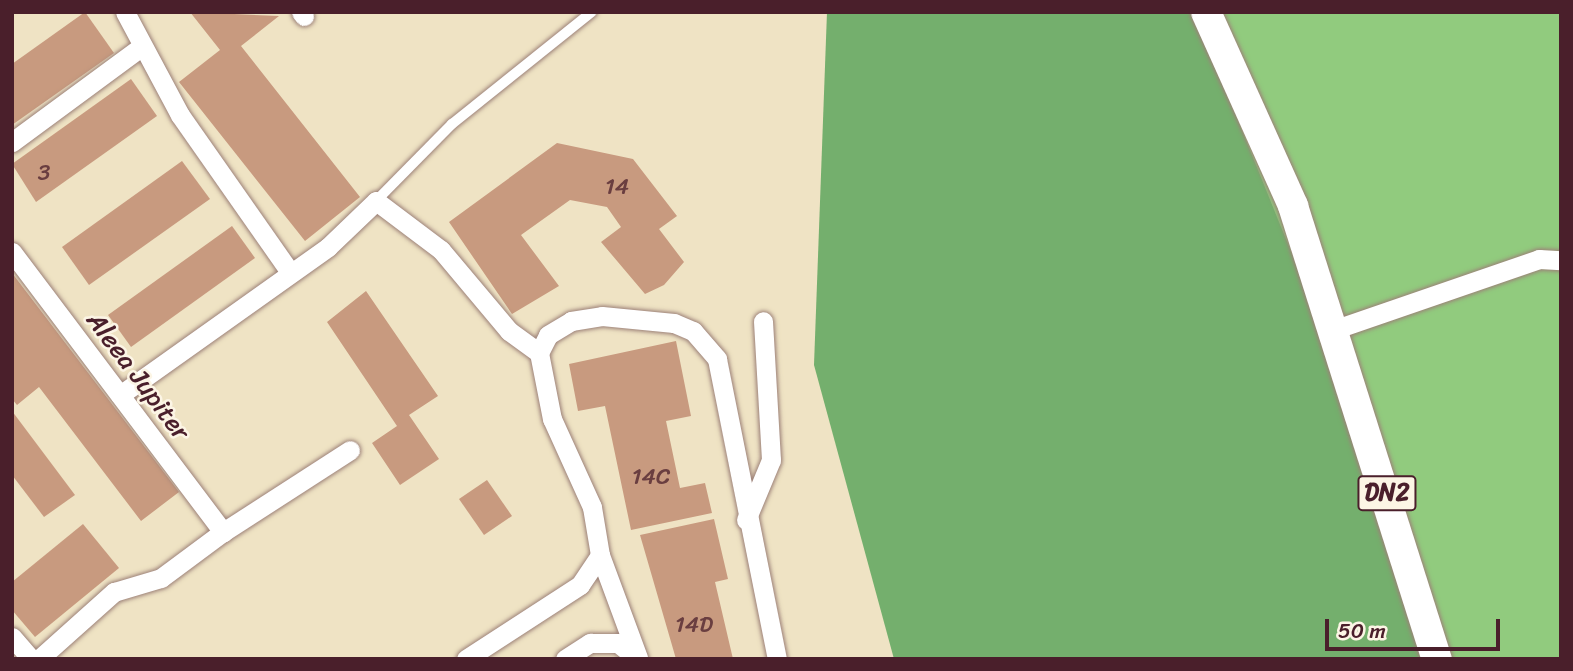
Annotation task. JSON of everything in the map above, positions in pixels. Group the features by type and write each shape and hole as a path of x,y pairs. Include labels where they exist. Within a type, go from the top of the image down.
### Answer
{"main road":[{"name":"DN2","path":"1206,12 1293,206 1336,329 1437,659"}],"street":[{"path":"125,12 141,47 180,115 288,269"},
{"path":"12,142 141,47"},
{"path":"120,396 288,269 328,247 376,201 423,233 523,346 539,353"},
{"name":"Aleea Jupiter","path":"12,251 223,532"},
{"path":"1336,329 1539,259 1561,260"},
{"path":"638,658 600,555 592,507 552,419 539,353 548,335 571,321 602,316 657,319 693,331 717,359 746,520 777,659"},
{"path":"746,520 771,460 763,321"},
{"path":"39,659 114,592 161,578 223,532 351,450"},
{"path":"466,659 580,585 600,555"},
{"path":"12,637 31,659"},
{"path":"565,659 590,643 618,643 638,658"}],"lane":[{"path":"376,201 452,124 592,12"}],"green space":[{"path":"827,12 1194,12 1324,333 1428,659 894,659 814,365"},
{"path":"1194,12 1561,12 1561,659 1428,659"}],"building":[{"path":"85,12 114,53 12,125 12,64"},
{"path":"190,12 279,16 241,46 360,197 305,241 179,82 220,50"},
{"path":"131,79 157,116 36,202 12,164"},
{"path":"557,143 633,159 677,216 659,229 684,262 664,285 645,294 601,242 621,227 607,207 570,200 521,235 559,286 512,314 449,222"},
{"path":"182,161 210,199 89,285 62,247"},
{"path":"232,226 255,258 131,347 108,315"},
{"path":"12,273 179,492 141,521 39,387 17,405 12,399"},
{"path":"366,291 438,396 409,415 439,459 400,485 372,443 397,426 327,322"},
{"path":"676,341 691,416 666,421 680,488 705,483 712,513 631,530 605,406 578,411 569,364"},
{"path":"12,411 75,495 44,517 12,475"},
{"path":"487,480 512,516 484,535 459,499"},
{"path":"714,519 728,579 715,582 733,659 676,659 640,535"},
{"path":"83,524 119,568 35,637 12,610 12,582"}]}
